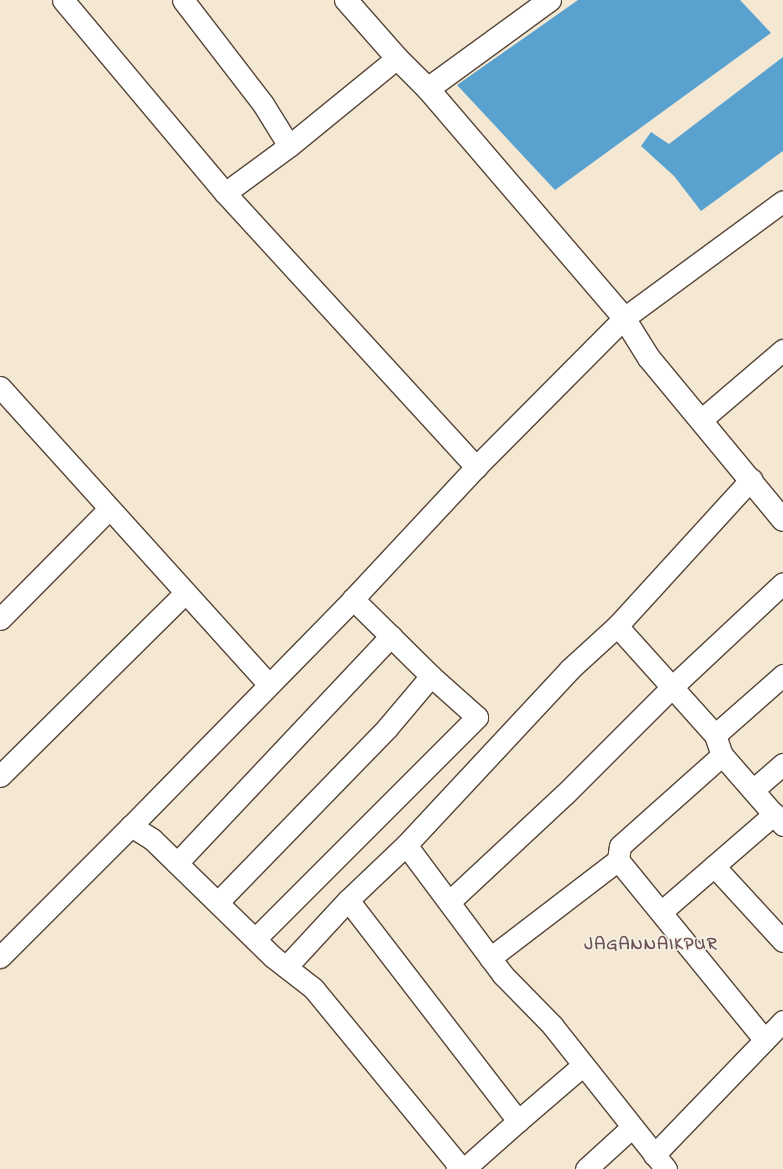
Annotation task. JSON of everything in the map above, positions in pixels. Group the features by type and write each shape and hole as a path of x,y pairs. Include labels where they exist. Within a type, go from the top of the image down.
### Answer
{"street":[{"path":"63,0 225,193 476,467"},
{"path":"183,0 263,104 289,146"},
{"path":"346,0 397,58 428,89 624,318 649,358 751,479 780,509"},
{"path":"428,89 550,0"},
{"path":"225,193 289,146 397,58"},
{"path":"0,957 131,826 353,599 476,467 624,318 782,204"},
{"path":"701,420 783,350"},
{"path":"0,387 268,685"},
{"path":"286,967 348,900 406,846 570,669 617,626 751,479"},
{"path":"0,618 109,509"},
{"path":"448,902 566,794 672,687 783,583"},
{"path":"0,776 185,592"},
{"path":"255,938 477,717 431,676 353,599"},
{"path":"617,626 715,735 722,755 778,820 714,866 661,912"},
{"path":"177,863 391,636"},
{"path":"715,735 783,675"},
{"path":"218,902 387,728 431,676"},
{"path":"490,958 618,860 620,846 722,755"},
{"path":"753,790 783,764"},
{"path":"131,826 152,838 286,967 313,988 456,1162 457,1169"},
{"path":"406,846 490,958 552,1025 582,1066 660,1162 783,1021"},
{"path":"618,860 765,1040"},
{"path":"714,866 783,942"},
{"path":"348,900 518,1121"},
{"path":"464,1169 582,1066"},
{"path":"586,1169 632,1127"}],"water":[{"path":"578,0 740,0 771,33 555,190 457,85"},
{"path":"783,57 783,151 701,211 674,176 641,146 651,132 669,144"}],"district":[{"name":"JAGANNAIKPUR","path":"651,945"}]}
